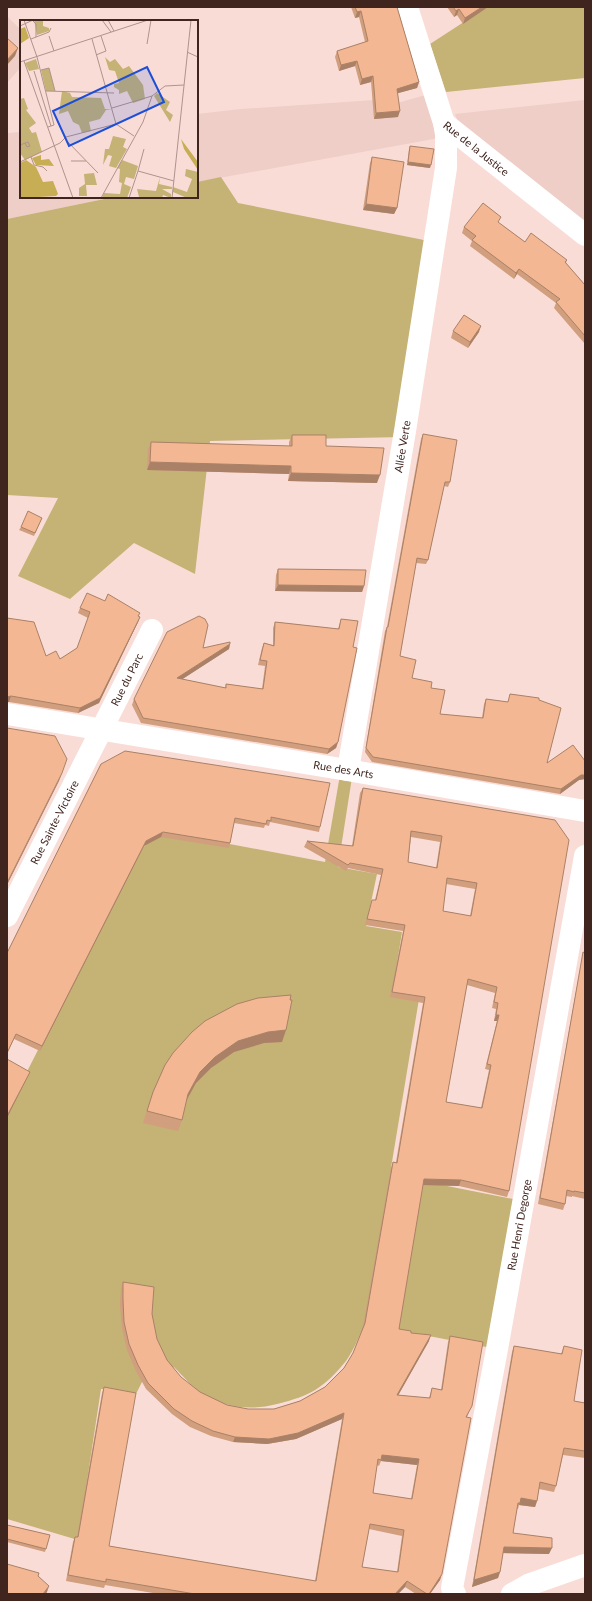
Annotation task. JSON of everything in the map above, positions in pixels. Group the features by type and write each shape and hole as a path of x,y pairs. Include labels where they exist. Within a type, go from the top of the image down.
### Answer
{"street":[{"name":"Rue de la Justice","path":"407,7 444,123 585,235"},
{"name":"Allée Verte","path":"348,770 405,431 446,168 446,134 444,123"},
{"name":"Rue du Parc","path":"102,729 152,630"},
{"name":"Rue des Arts","path":"7,714 348,770 585,811"},
{"name":"Rue Sainte-Victoire","path":"7,916 102,729"},
{"name":"Rue Henri Degorge","path":"455,1594 452,1588 497,1349 585,856"},
{"path":"512,1594 528,1585 585,1565"}],"shaded area":[{"path":"487,7 585,7 585,78 446,92 430,44"},
{"path":"7,16 20,29 20,68 7,83"},
{"path":"429,94 439,138 198,182 198,114 241,109 375,100 401,102"},
{"path":"585,100 585,226 462,132 455,114"},
{"path":"20,132 20,198 109,198 7,219 7,133"},
{"path":"221,177 238,203 434,242 404,437 210,441 195,574 134,543 70,599 18,576 58,498 7,495 7,219 109,198 198,198 198,182"},
{"path":"341,769 353,771 338,867 377,874 366,926 402,932 392,994 419,999 391,1168 427,1182 523,1201 497,1349 397,1330 364,1326 349,1357 331,1378 316,1390 308,1394 277,1404 247,1408 219,1402 197,1390 174,1367 144,1378 136,1394 101,1389 78,1540 7,1519 7,1111 139,851 161,831 325,862"}],"building":[{"path":"355,7 397,7 419,82 397,89 400,111 376,113 373,76 362,79 357,61 341,65 337,51 368,41 361,11 357,12"},
{"path":"453,7 482,7 465,18 459,9 456,11"},
{"path":"7,38 18,48 7,60"},
{"path":"410,146 434,149 431,165 408,162"},
{"path":"372,157 404,162 397,208 366,204"},
{"path":"483,203 501,217 498,222 525,242 531,233 567,260 565,262 585,285 585,336 556,302 560,299 519,269 516,273 472,240 476,236 464,227"},
{"path":"464,315 481,326 470,342 453,331"},
{"path":"423,434 457,440 450,482 445,482 428,560 417,558 400,656 416,660 412,678 432,682 431,688 445,690 440,714 483,718 486,699 508,702 510,694 539,698 539,700 561,708 547,763 573,745 585,761 585,775 581,775 561,789 373,757 366,748"},
{"path":"292,435 326,435 326,446 384,448 380,475 291,473 291,466 150,462 151,442 292,446"},
{"path":"28,511 42,518 35,533 21,527"},
{"path":"278,569 366,570 364,586 278,585"},
{"path":"87,593 105,601 108,594 140,613 138,616 140,617 100,698 80,708 11,696 7,697 7,618 34,622 46,656 56,651 60,659 77,648 90,612 80,608"},
{"path":"199,616 205,619 208,625 203,648 230,642 230,644 177,678 226,688 226,684 263,689 267,661 260,660 264,643 274,646 275,622 339,629 341,619 358,621 353,647 357,648 338,742 329,749 143,718 134,699 167,632"},
{"path":"7,728 55,736 67,759 62,773 7,883"},
{"path":"125,751 330,783 320,827 271,817 271,821 267,820 266,824 235,818 230,843 163,832 146,841 42,1046 16,1034 7,1053 7,953 101,764"},
{"path":"363,788 555,820 569,840 509,1191 461,1180 424,1179 399,1329 411,1331 411,1333 431,1335 397,1395 430,1398 432,1388 442,1390 450,1336 483,1342 472,1406 466,1417 471,1418 442,1574 429,1594 407,1581 395,1594 195,1594 106,1579 106,1582 68,1575 75,1537 78,1537 104,1387 136,1393 109,1546 316,1581 344,1413 298,1433 269,1439 235,1437 213,1431 192,1421 174,1409 148,1383 138,1365 129,1344 124,1322 123,1282 154,1287 152,1314 157,1339 167,1360 181,1377 200,1392 227,1405 248,1409 274,1409 300,1401 325,1387 344,1368 353,1353 365,1323 393,1162 397,1163 425,997 392,992 405,925 367,919 372,900 376,900 383,869 350,863 348,865 307,841 353,846","holes":["411,831 442,836 437,868 408,862","447,878 477,883 471,916 443,911","468,979 497,987 494,1002 498,1003 496,1015 499,1015 487,1064 491,1065 482,1108 446,1102","382,1455 419,1459 412,1499 373,1493 378,1459 381,1460","370,1524 404,1530 398,1572 362,1567"]},
{"path":"583,952 585,953 585,1193 567,1190 565,1204 540,1198"},
{"path":"291,995 290,1000 292,1000 286,1030 268,1032 238,1041 215,1057 200,1072 188,1094 182,1120 147,1111 153,1092 165,1065 173,1053 192,1032 205,1021 237,1004 258,998"},
{"path":"7,1059 30,1072 7,1116"},
{"path":"514,1346 562,1354 564,1346 582,1350 574,1401 585,1403 585,1451 564,1448 556,1486 540,1482 537,1501 521,1498 520,1503 518,1503 513,1533 552,1538 552,1548 504,1547 500,1572 474,1580"},
{"path":"7,1525 50,1535 46,1549 7,1539"},
{"path":"7,1564 39,1573 38,1576 49,1586 43,1594 7,1594"}]}
